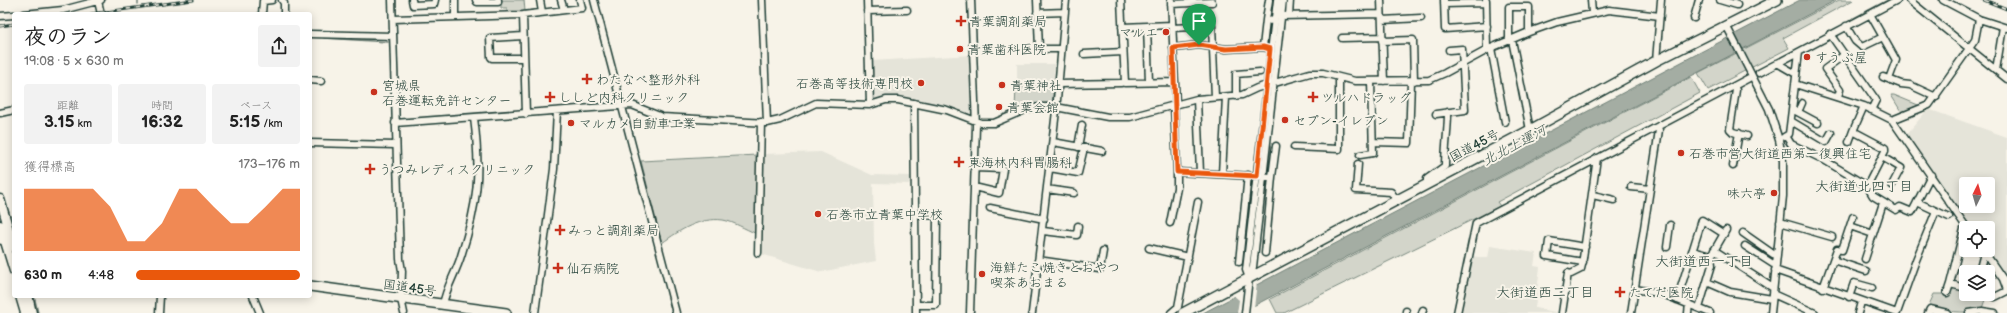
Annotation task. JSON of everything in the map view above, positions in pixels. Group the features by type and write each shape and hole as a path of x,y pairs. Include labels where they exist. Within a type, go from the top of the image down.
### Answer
{"highway":[{"name":"国道45号","path":"1183,313 1249,281 1656,61 1728,29 1777,0"},
{"name":"国道45号","path":"312,286 443,305 471,311 506,313"}],"main road":[{"path":"0,199 12,259"},
{"path":"0,225 9,241"},
{"path":"21,298 25,313"},
{"path":"28,298 32,313"}],"street":[{"path":"262,12 263,1 272,0"},
{"path":"282,0 284,3 284,12"},
{"path":"392,0 395,145 400,259 402,271 401,299 404,313"},
{"path":"412,0 413,5 434,4 435,0"},
{"path":"455,0 455,17"},
{"path":"476,0 477,2 498,2 498,0"},
{"path":"540,0 542,12"},
{"path":"561,0 564,10"},
{"path":"393,18 523,15 582,8 580,0"},
{"path":"594,0 623,105 676,313"},
{"path":"758,253 764,122 762,0"},
{"path":"867,0 870,105"},
{"path":"970,313 976,121 971,0"},
{"path":"1037,0 1039,49 1062,49"},
{"path":"1032,313 1053,142 1066,0"},
{"path":"1121,0 1125,83 1174,82"},
{"path":"1263,47 1268,0"},
{"path":"1249,281 1246,270 1270,49 1277,0"},
{"path":"1245,313 1249,281 1253,267 1283,0"},
{"path":"1289,16 1290,0"},
{"path":"1381,0 1384,81"},
{"path":"1592,0 1592,13"},
{"path":"1656,61 1661,0"},
{"path":"1694,18 1699,0"},
{"path":"1720,0 1737,5"},
{"path":"1759,73 1830,34 1897,0"},
{"path":"1909,0 2007,79"},
{"path":"1943,0 1979,19 2005,27 1996,70"},
{"path":"44,12 64,10 100,1 100,12"},
{"path":"1487,26 1445,28 1444,2 1486,1 1489,49 1505,122"},
{"path":"1170,223 1177,172 1171,2 1212,2"},
{"path":"1529,32 1529,6 1509,7 1510,40 1530,130"},
{"path":"867,11 907,10"},
{"path":"395,124 623,105 638,106 662,117 764,122 780,120 816,103 870,105 886,100 898,100 947,110 976,121 994,123 1027,109 1056,107 1121,118 1130,117 1197,99 1236,96 1266,85 1310,73 1323,73 1339,78 1371,82 1412,81 1435,78 1463,65 1489,49 1529,32 1592,13 1609,10 1660,16"},
{"path":"1037,13 1065,12"},
{"path":"1870,14 1896,60 1886,78 1902,84 1910,85 1936,97"},
{"path":"0,16 12,15"},
{"path":"523,15 526,114"},
{"path":"1281,16 1421,18"},
{"path":"1892,120 1929,105 1936,97 1976,40 1979,19"},
{"path":"1266,20 1275,21"},
{"path":"1147,26 1149,82"},
{"path":"1122,27 1212,26 1215,97"},
{"path":"1846,26 1855,41 1862,47 1883,36"},
{"path":"1728,29 1769,109 1779,140 1783,171 1780,222 1771,313"},
{"path":"312,34 393,36"},
{"path":"1830,34 1876,100 1872,110"},
{"path":"523,36 490,38 491,57 524,58"},
{"path":"1342,38 1413,40 1409,143 1373,142"},
{"path":"1173,48 1199,45 1213,48 1263,47 1270,49"},
{"path":"1436,114 1465,110 1462,49 1449,50"},
{"path":"1084,54 1123,52"},
{"path":"1779,140 1789,134 1799,52"},
{"path":"1838,96 1840,90 1825,69 1844,55"},
{"path":"1777,64 1796,74"},
{"path":"1236,96 1236,74 1260,72"},
{"path":"1294,147 1339,149 1339,78"},
{"path":"1457,313 1476,223 1749,78"},
{"path":"312,80 321,81"},
{"path":"1360,155 1372,153 1371,82"},
{"path":"1058,84 1121,83"},
{"path":"1795,84 1838,96 1864,106 1892,120 1962,221"},
{"path":"1734,86 1736,90 1730,129 1733,132 1747,136"},
{"path":"1222,174 1226,97"},
{"path":"1197,99 1200,173"},
{"path":"914,103 916,313"},
{"path":"1798,112 1802,103"},
{"path":"1849,142 1864,106"},
{"path":"1792,109 1818,123"},
{"path":"0,113 12,110"},
{"path":"535,313 554,169 557,111"},
{"path":"1445,166 1448,112"},
{"path":"443,305 445,296 461,258 475,208 479,156 474,118"},
{"path":"1791,121 1826,142 1830,133"},
{"path":"1050,168 1078,173 1082,125"},
{"path":"1631,313 1659,130 1657,127"},
{"path":"1853,131 1884,148 1885,151 1867,186"},
{"path":"1732,166 1739,134"},
{"path":"1786,136 1791,144 1824,160 1867,186 1873,196 1896,210 1900,207 1912,212 1931,175"},
{"path":"1053,142 1102,151"},
{"path":"312,143 395,145"},
{"path":"1265,253 1276,146"},
{"path":"1882,157 1901,168 1892,185"},
{"path":"1562,313 1568,273 1571,274 1581,269 1593,195 1597,158"},
{"path":"1358,164 1356,190 1391,192 1397,201"},
{"path":"1427,184 1427,179 1445,166 1454,164 1456,169"},
{"path":"974,168 1003,169 999,193 974,188"},
{"path":"1177,172 1272,177"},
{"path":"1239,262 1248,175"},
{"path":"1631,187 1650,189"},
{"path":"1047,188 1074,193"},
{"path":"1593,195 1614,200"},
{"path":"1171,313 1178,307 1198,202"},
{"path":"1917,202 1949,217"},
{"path":"1865,259 1883,203"},
{"path":"990,208 1044,219"},
{"path":"1745,246 1773,264 1776,268 1886,312 1897,313 1936,211"},
{"path":"916,214 936,215 937,223 936,305 916,304"},
{"path":"1823,288 1837,249 1842,250 1853,217"},
{"path":"1677,300 1702,220 1725,232 1713,253 1712,265 1699,308"},
{"path":"1780,222 1832,237"},
{"path":"1668,247 1670,225"},
{"path":"1043,231 1077,235 1078,226"},
{"path":"1850,226 1873,234"},
{"path":"1743,233 1773,254 1777,255"},
{"path":"1582,262 1547,256 1549,241 1585,247"},
{"path":"1149,248 1188,257"},
{"path":"1038,260 1100,269 1103,251"},
{"path":"1692,251 1713,253 1773,294 1814,313"},
{"path":"1947,293 1959,252"},
{"path":"1987,257 2003,279 2007,290 1995,297"},
{"path":"1833,260 1866,271"},
{"path":"1707,282 1730,292 1773,294"},
{"path":"1849,297 1854,283 1872,288"},
{"path":"1950,284 1959,286"},
{"path":"1635,289 1663,294 1710,313"},
{"path":"158,313 160,298"},
{"path":"255,298 260,313"},
{"path":"1858,313 1861,302"},
{"path":"1688,313 1689,304"},
{"path":"1928,313 1930,308 1947,313"},
{"path":"1969,313 1982,311 1995,313"}],"shaded area":[{"path":"501,0 524,0 525,11 507,12 507,8 501,8"},
{"path":"1800,0 1836,0 1240,313 1203,313"},
{"path":"1839,0 1853,0 1783,38 1789,48 1708,90 1698,73"},
{"name":"石巻高等技術専門校","path":"971,55 972,116 912,98 888,97 872,101 872,61"},
{"path":"1017,64 1055,64 1054,81 1017,80"},
{"path":"1691,77 1700,93 1497,202 1500,206 1284,313 1277,313 1270,299"},
{"path":"1016,86 1054,86 1052,103 1034,104 1015,110"},
{"path":"1891,95 1894,95 1923,107 1902,113"},
{"path":"1928,109 2007,137 2007,280 1991,257 1995,257 1995,221 1965,221 1960,213 1995,213 1995,177 1959,177 1959,212 1906,135"},
{"name":"石巻市立青葉中学校","path":"821,152 872,175 911,176 911,184 873,183 874,244 876,261 821,272 761,254 764,154"},
{"path":"757,155 755,233 731,222 723,220 706,220 683,229 662,243 641,161"},
{"path":"1490,246 1536,253 1534,266 1540,267 1535,308 1560,313 1458,313 1470,256 1488,258"},
{"path":"1950,288 1959,288 1959,301 1985,301 1981,311 1954,312 1942,310 1929,305 1934,294 1949,294"}],"pier":[{"path":"1257,282 1254,308 1244,313 1237,313 1239,300 1233,295"}],"waterway":[{"path":"396,0 396,16"},
{"path":"1854,18 1888,0"},
{"path":"396,20 399,120"},
{"path":"324,38 388,42"},
{"path":"399,124 400,148"},
{"path":"34,298 38,313"}],"railway":[{"path":"106,12 193,0"},
{"path":"1984,0 2007,9"},
{"path":"0,26 12,24"}],"place":[{"name":"青葉調剤薬局","path":"961,21"},
{"name":"マルエ","path":"1166,32"},
{"name":"青葉歯科医院","path":"960,49"},
{"name":"すうぷ屋","path":"1807,57"},
{"name":"わたなべ整形外科","path":"587,79"},
{"name":"石巻高等技術専門校","path":"921,83"},
{"name":"青葉神社","path":"1002,85"},
{"name":"宮城県 石巻運転免許センター","path":"374,92"},
{"name":"ししど内科クリニック","path":"550,97"},
{"name":"ツルハドラッグ","path":"1313,97"},
{"name":"青葉会館","path":"999,107"},
{"name":"セブン-イレブン","path":"1285,120"},
{"name":"マルカメ自動車工業","path":"571,123"},
{"name":"石巻市営大街道西第一復興住宅","path":"1681,153"},
{"name":"東海林内科胃腸科","path":"959,162"},
{"name":"うつみレディスクリニック","path":"370,169"},
{"name":"味六亭","path":"1774,193"},
{"name":"石巻市立青葉中学校","path":"818,214"},
{"name":"みっと調剤薬局","path":"560,230"},
{"name":"仙石病院","path":"558,268"},
{"name":"海鮮たこ焼きとおやつ 喫茶あおまる","path":"982,274"},
{"name":"たてだ医院","path":"1620,292"}],"district":[{"name":"大街道北四丁目","path":"1864,186"},
{"name":"大街道西一丁目","path":"1704,261"},
{"name":"大街道西二丁目","path":"1545,292"}],"route":[{"path":"1199,45 1226,49 1263,47 1270,49 1257,176 1177,172 1173,48 1199,45"}],"water label":[{"name":"北北上運河","path":"1514,145"}]}
